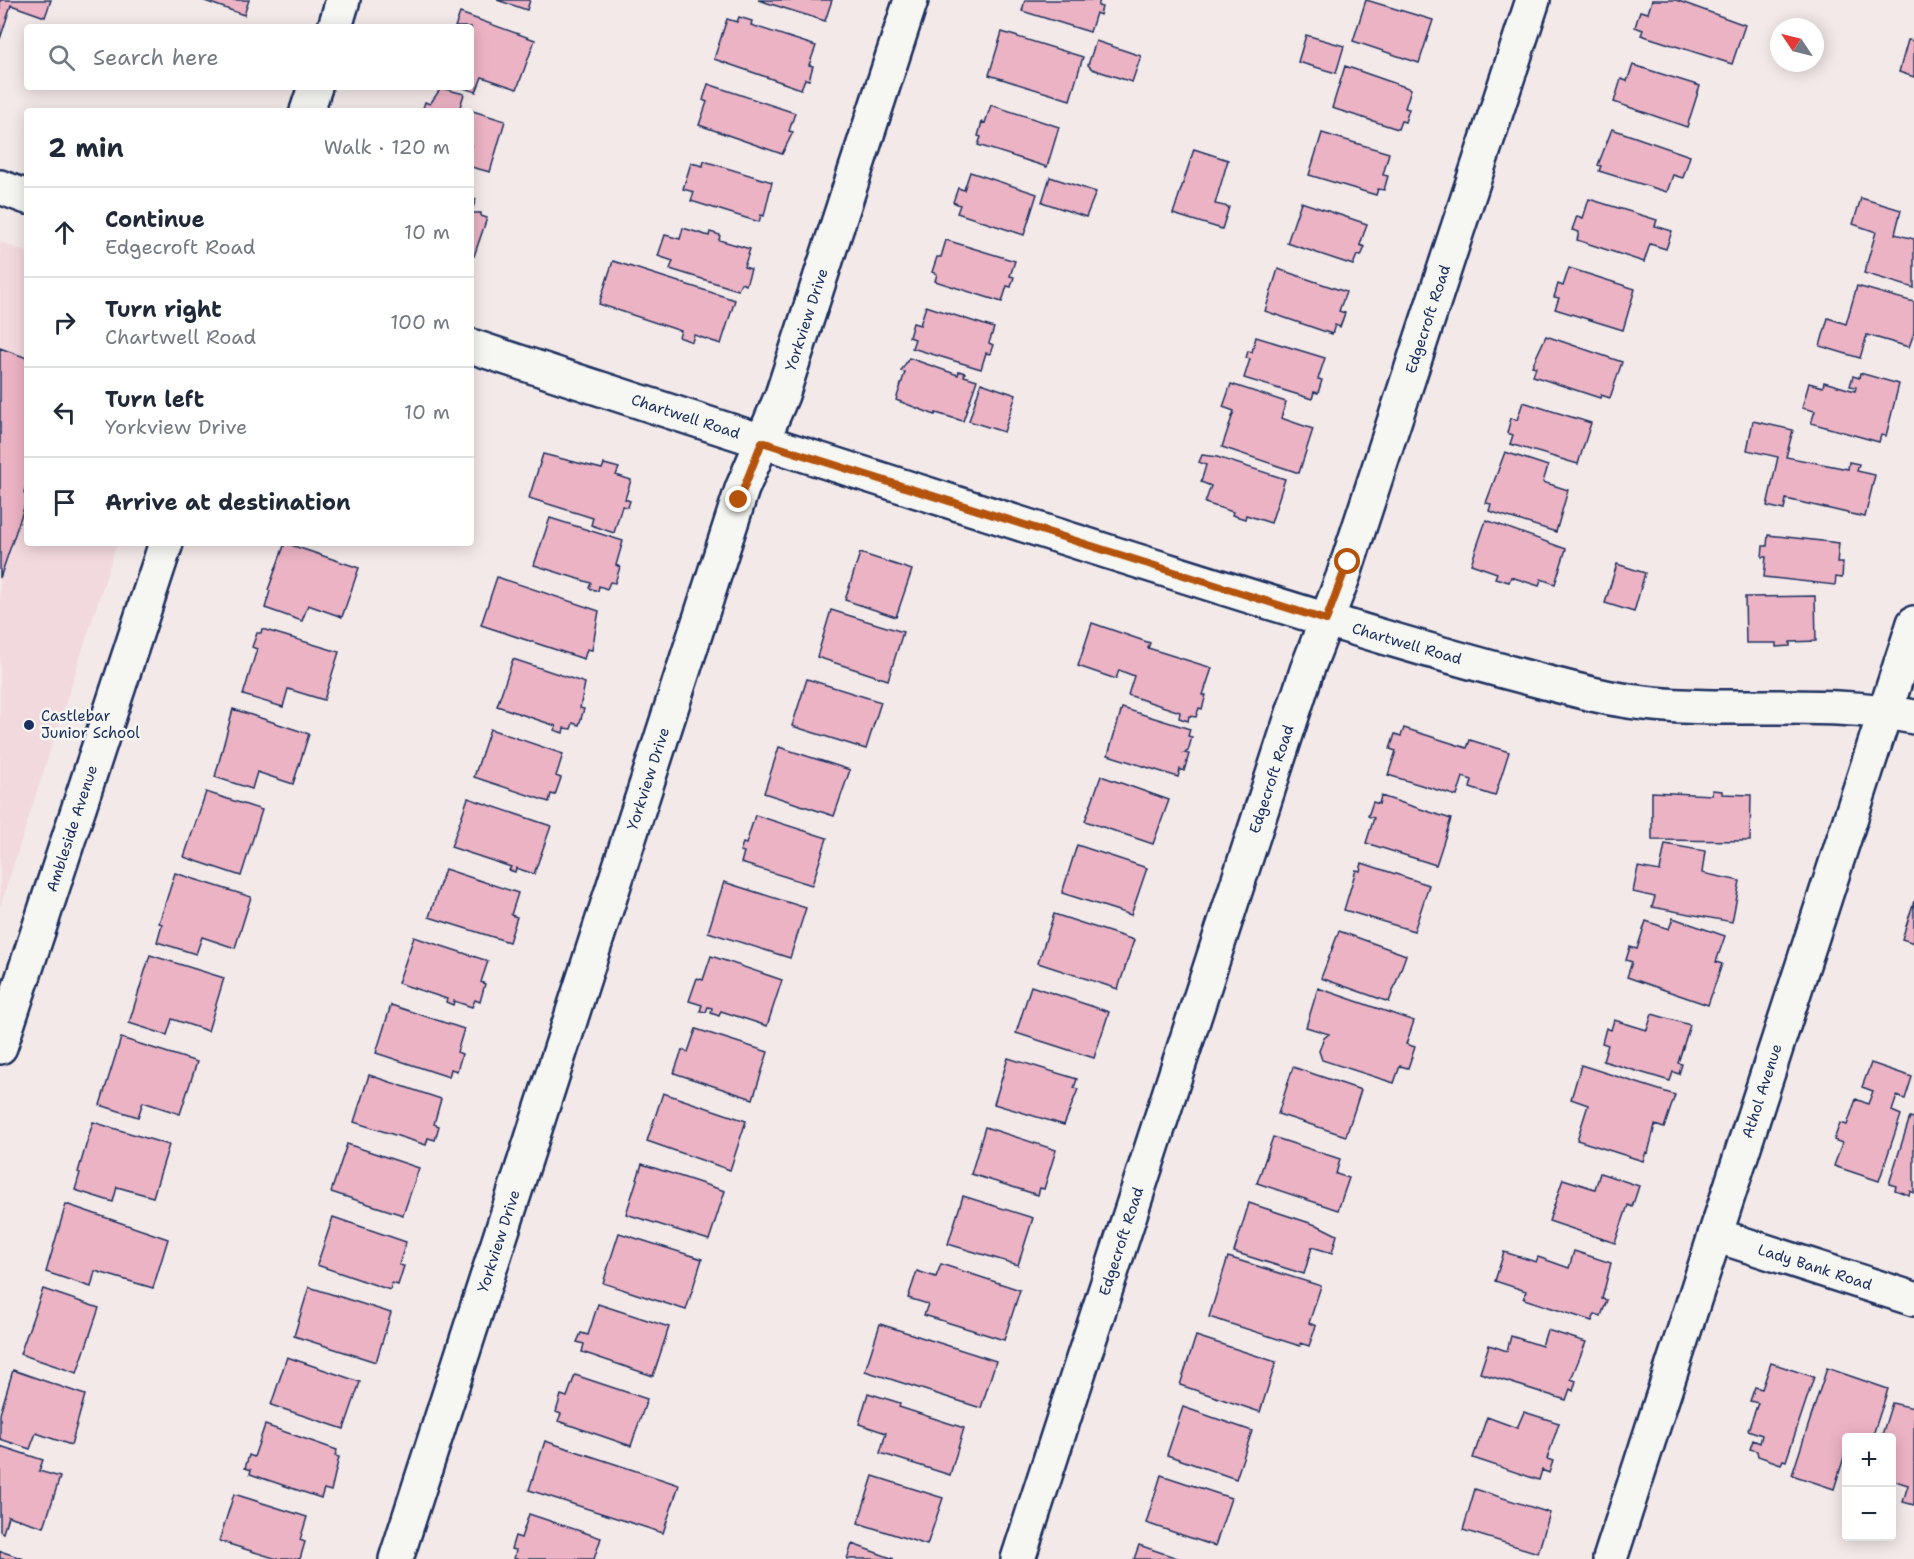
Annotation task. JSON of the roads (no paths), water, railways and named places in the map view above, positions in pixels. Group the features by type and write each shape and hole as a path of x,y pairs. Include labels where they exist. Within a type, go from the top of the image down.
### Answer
{"street":[{"path":"335,24 343,0"},
{"name":"Yorkview Drive","path":"396,1559 742,489 788,380 911,0"},
{"name":"Edgecroft Road","path":"1018,1559 1307,670 1346,569 1533,0"},
{"path":"308,108 314,90"},
{"path":"0,188 24,196"},
{"name":"Chartwell Road","path":"474,347 762,442 1326,620 1595,695 1655,705 1829,707 1899,714"},
{"name":"Ambleside Avenue","path":"0,1047 165,546"},
{"name":"Athol Avenue","path":"1610,1559 1715,1235 1899,714 1914,623"},
{"name":"Lady Bank Road","path":"1715,1235 1914,1299"}],"place":[{"name":"Castlebar Junior School","path":"29,725"}]}
